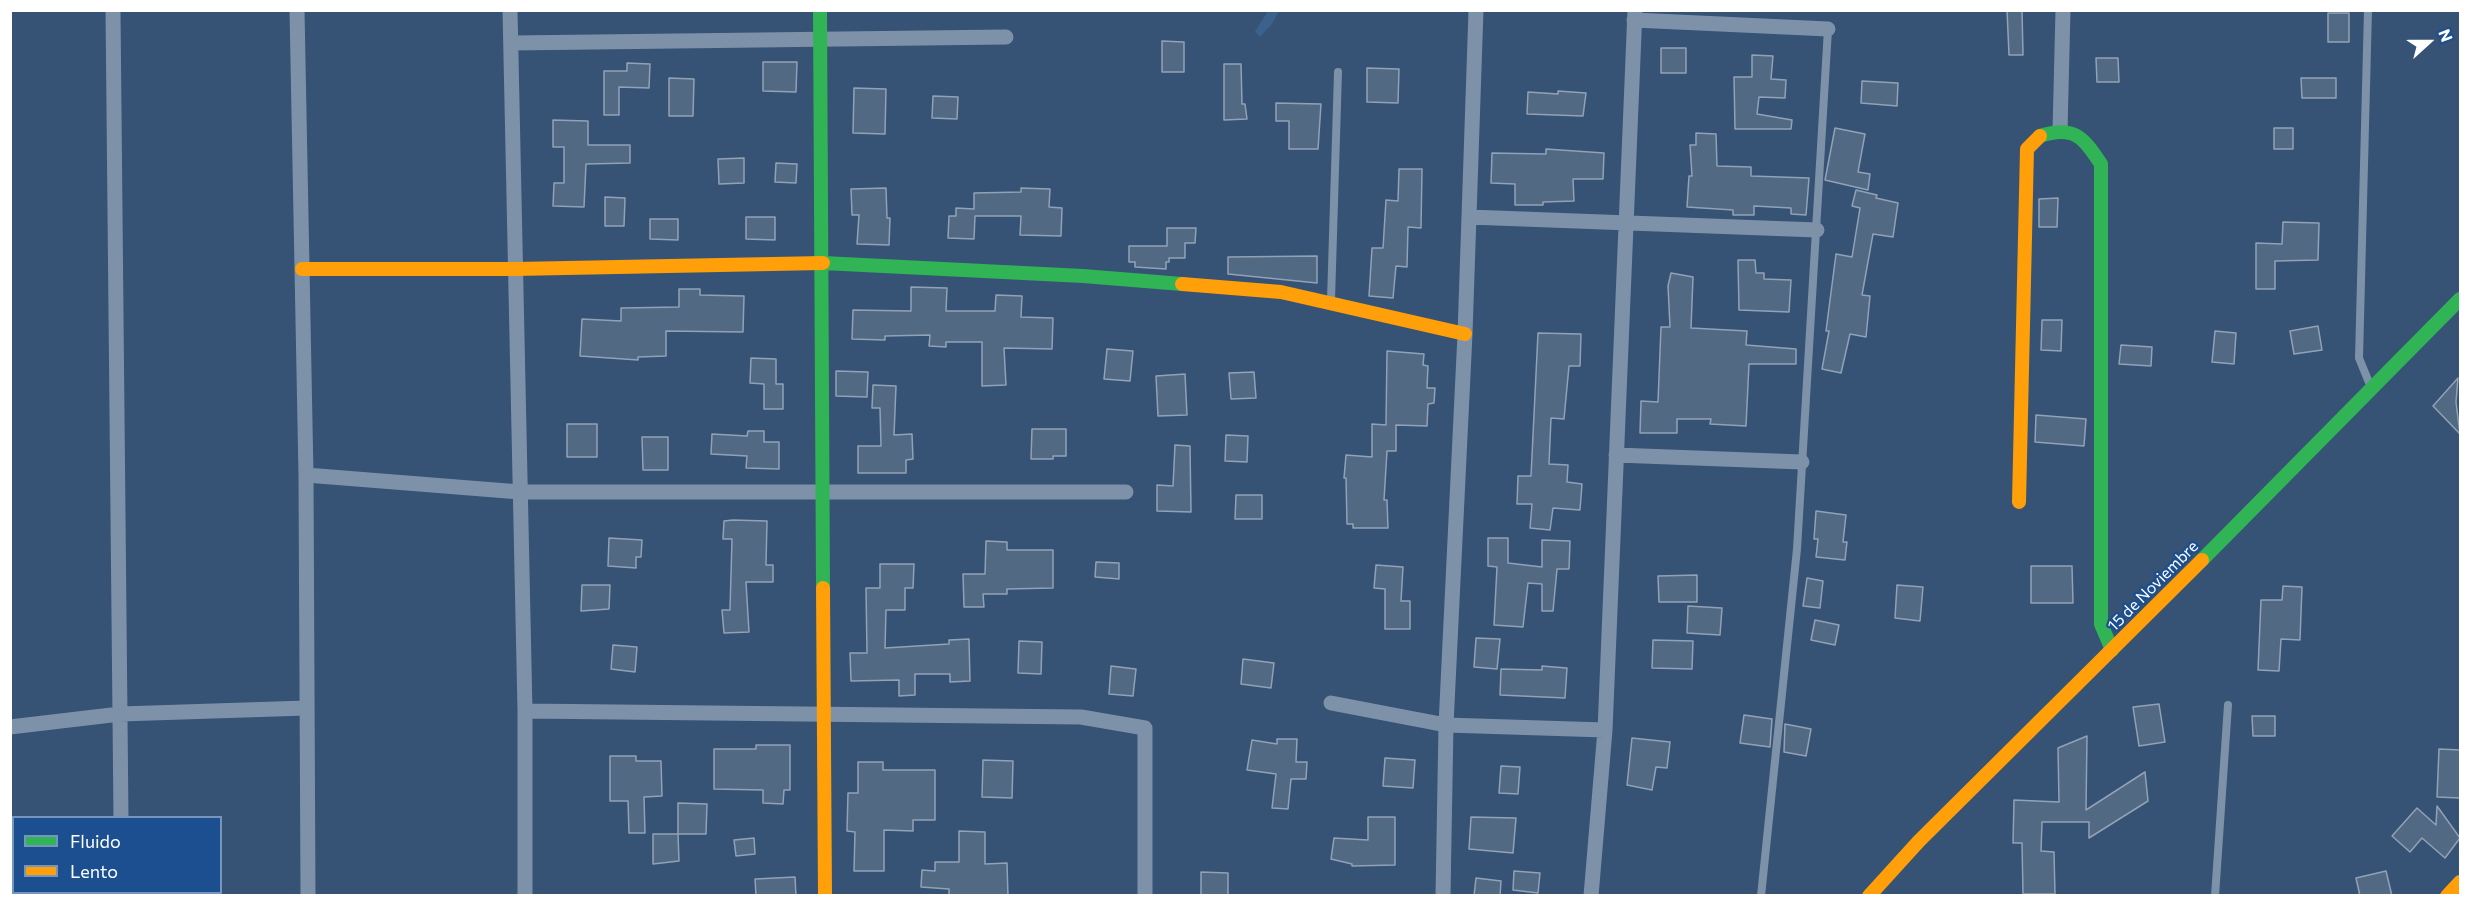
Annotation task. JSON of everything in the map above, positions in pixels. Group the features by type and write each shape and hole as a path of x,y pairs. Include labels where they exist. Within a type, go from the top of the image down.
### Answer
{"street":[{"path":"113,10 121,816"},
{"path":"297,10 306,475 308,896"},
{"path":"510,10 525,711 525,896"},
{"path":"820,10 825,896"},
{"path":"1443,896 1446,725 1465,334 1476,10"},
{"path":"2060,131 2063,10"},
{"path":"1591,896 1605,730 1635,15 1828,29"},
{"path":"511,43 1006,37"},
{"path":"2019,502 2027,149 2040,136 2060,131 2084,139 2102,164 2101,624 2112,650"},
{"path":"1469,217 1817,230"},
{"path":"302,269 515,269 822,263 1083,276 1281,292 1465,334"},
{"name":"15 de Noviembre","path":"1869,896 1919,841 2460,299"},
{"path":"1616,455 1802,462"},
{"path":"306,475 520,492 1126,492"},
{"path":"1331,703 1446,725 1605,730"},
{"path":"10,727 120,714 307,708"},
{"path":"525,711 1081,717 1145,729 1144,896"},
{"path":"2447,896 2460,882"}],"lane":[{"path":"2368,10 2359,358 2371,389"},
{"path":"1761,896 1797,549 1828,29"},
{"path":"1331,304 1338,72"},
{"path":"2215,896 2228,705"}],"water":[{"path":"1268,11 1279,11 1272,24 1260,37 1255,31"}],"building":[{"path":"2007,10 2022,10 2023,55 2009,55"},
{"path":"2328,13 2349,13 2349,42 2328,42"},
{"path":"1162,41 1184,42 1184,72 1162,72"},
{"path":"1661,48 1686,48 1686,73 1661,73"},
{"path":"1752,55 1773,56 1771,79 1786,80 1785,98 1759,97 1757,114 1792,120 1791,129 1735,129 1734,77 1752,77"},
{"path":"2096,58 2118,58 2119,82 2097,82"},
{"path":"763,62 797,62 796,92 763,91"},
{"path":"627,63 650,64 649,88 619,87 619,115 604,115 604,71 627,71"},
{"path":"1224,64 1241,64 1242,104 1245,104 1247,119 1224,120"},
{"path":"1367,68 1399,69 1398,103 1367,102"},
{"path":"669,78 694,79 693,116 669,116"},
{"path":"2301,78 2336,78 2336,98 2302,98"},
{"path":"1862,81 1898,83 1897,106 1861,103"},
{"path":"854,88 886,89 885,134 853,133"},
{"path":"1558,91 1586,93 1583,116 1527,114 1528,92 1558,94"},
{"path":"933,96 958,97 957,119 932,118"},
{"path":"1276,103 1321,104 1318,149 1289,149 1289,121 1276,121"},
{"path":"553,120 588,121 588,145 630,145 630,163 586,164 584,207 553,206 554,183 564,183 564,147 553,147"},
{"path":"1835,128 1865,134 1858,172 1870,174 1868,190 1825,180"},
{"path":"2274,128 2293,128 2293,149 2274,149"},
{"path":"1696,133 1716,134 1717,166 1751,167 1751,176 1809,178 1806,215 1791,214 1791,208 1754,206 1754,215 1733,215 1733,210 1687,207 1689,176 1692,176 1690,145 1696,145"},
{"path":"1546,149 1604,153 1603,179 1573,179 1574,201 1543,202 1543,205 1515,205 1515,184 1491,183 1492,153 1546,154"},
{"path":"744,158 744,183 719,184 718,159"},
{"path":"776,163 797,164 796,183 775,182"},
{"path":"1399,169 1422,169 1421,228 1408,227 1407,267 1396,266 1393,298 1369,296 1372,248 1383,248 1386,200 1398,201"},
{"path":"886,188 887,218 890,218 889,245 857,244 859,215 852,215 851,189"},
{"path":"1021,188 1050,189 1049,207 1062,208 1061,236 1020,235 1021,216 975,216 974,239 948,238 949,216 956,216 956,208 974,209 974,193 1021,192"},
{"path":"1856,190 1898,203 1893,237 1873,234 1862,295 1870,296 1866,337 1850,334 1841,373 1822,369 1829,331 1826,331 1836,254 1852,257 1860,208 1852,206"},
{"path":"605,197 625,198 624,226 605,226"},
{"path":"2058,198 2057,227 2039,227 2039,199"},
{"path":"746,217 775,217 775,240 746,239"},
{"path":"650,219 678,219 678,240 650,239"},
{"path":"2283,222 2319,223 2318,260 2275,261 2275,289 2256,289 2256,243 2282,244"},
{"path":"1167,228 1196,228 1195,243 1185,243 1185,258 1169,258 1169,262 1166,262 1166,269 1135,267 1135,262 1129,262 1129,246 1167,246"},
{"path":"1317,256 1317,283 1228,274 1228,257"},
{"path":"1738,260 1755,260 1756,273 1764,273 1764,279 1791,280 1789,312 1739,310"},
{"path":"1671,273 1693,277 1691,328 1747,331 1746,345 1796,349 1796,364 1749,364 1746,426 1710,424 1711,419 1677,419 1677,433 1640,433 1641,401 1658,402 1661,327 1670,327 1668,286"},
{"path":"911,287 947,288 946,311 995,311 996,295 1022,296 1021,317 1053,318 1052,349 1004,348 1006,385 982,386 982,342 946,342 946,347 929,346 930,335 885,336 885,340 852,339 853,310 911,311"},
{"path":"679,289 700,289 700,295 744,296 743,332 666,331 666,356 638,357 638,360 580,356 582,319 621,321 621,308 679,307"},
{"path":"2042,320 2062,320 2061,351 2041,350"},
{"path":"2318,326 2322,350 2294,354 2290,331"},
{"path":"2215,331 2236,333 2234,364 2212,362"},
{"path":"1538,333 1581,334 1580,366 1569,366 1564,419 1551,418 1549,464 1568,465 1567,482 1582,484 1580,510 1553,508 1550,530 1530,528 1532,504 1517,504 1518,476 1531,476"},
{"path":"2121,345 2152,347 2151,366 2119,364"},
{"path":"1107,349 1133,351 1130,381 1104,379"},
{"path":"1387,351 1424,354 1423,365 1428,366 1427,388 1435,388 1434,403 1428,404 1427,426 1396,425 1396,451 1387,451 1384,500 1387,500 1388,528 1353,528 1353,524 1347,524 1346,478 1344,478 1346,455 1372,457 1372,424 1386,425"},
{"path":"751,358 776,359 776,384 783,384 783,409 764,409 764,384 750,383"},
{"path":"836,371 868,372 867,397 836,396"},
{"path":"1254,372 1256,398 1231,399 1229,373"},
{"path":"1185,374 1187,415 1158,416 1156,376"},
{"path":"2458,378 2456,402 2460,434 2433,406"},
{"path":"873,385 896,386 894,435 912,434 913,459 906,460 906,473 858,473 858,446 881,446 880,408 872,408"},
{"path":"2036,415 2086,419 2084,446 2035,442"},
{"path":"567,424 597,424 597,457 567,457"},
{"path":"1032,429 1066,429 1066,456 1053,456 1053,459 1031,459"},
{"path":"748,431 764,431 764,442 779,442 779,469 746,468 747,456 711,454 712,434 747,436"},
{"path":"1226,435 1248,436 1247,462 1225,461"},
{"path":"642,437 668,437 668,470 643,470"},
{"path":"1175,445 1190,446 1191,512 1157,511 1157,485 1173,486"},
{"path":"1236,495 1262,495 1262,519 1235,519"},
{"path":"1816,511 1846,515 1843,542 1847,542 1845,560 1816,557 1818,539 1814,539"},
{"path":"724,521 767,521 766,565 773,565 773,582 746,582 749,632 724,633 722,610 730,610 732,539 723,539"},
{"path":"609,538 642,540 641,557 636,557 636,568 608,566"},
{"path":"1488,538 1508,538 1508,563 1542,567 1542,540 1570,541 1569,569 1557,569 1553,611 1542,611 1542,584 1528,583 1523,627 1494,625 1497,567 1488,566"},
{"path":"986,541 1007,542 1007,550 1053,550 1053,588 1007,589 1007,594 983,594 984,607 964,607 963,574 985,574"},
{"path":"1096,562 1119,563 1119,579 1095,577"},
{"path":"880,564 914,564 913,588 905,588 905,610 886,610 885,648 949,644 949,640 969,639 970,681 950,682 950,674 915,674 915,695 899,696 899,680 851,681 850,653 867,653 866,588 880,588"},
{"path":"1376,565 1403,567 1401,601 1410,601 1410,629 1385,629 1385,589 1374,588"},
{"path":"2031,566 2072,566 2073,603 2031,603"},
{"path":"1697,575 1697,602 1659,602 1658,576"},
{"path":"1807,578 1823,581 1820,608 1803,606"},
{"path":"582,585 610,585 609,609 581,611"},
{"path":"1897,585 1923,587 1920,621 1895,618"},
{"path":"2283,586 2302,587 2300,640 2281,639 2279,671 2258,670 2261,600 2282,600"},
{"path":"1688,606 1722,608 1720,635 1687,633"},
{"path":"1815,620 1839,625 1835,645 1811,640"},
{"path":"1476,638 1500,639 1497,669 1474,667"},
{"path":"1653,640 1693,641 1692,669 1652,668"},
{"path":"1019,641 1042,642 1041,674 1018,673"},
{"path":"613,645 637,647 635,672 611,669"},
{"path":"1243,659 1274,663 1271,688 1241,684"},
{"path":"1111,666 1136,669 1133,696 1109,694"},
{"path":"1542,666 1567,668 1565,698 1500,695 1501,669 1542,670"},
{"path":"2159,704 2165,742 2139,746 2133,707"},
{"path":"1744,715 1772,719 1770,747 1740,743"},
{"path":"2252,716 2275,716 2275,736 2253,736"},
{"path":"1785,724 1811,729 1806,756 1784,752"},
{"path":"2087,736 2086,810 2145,772 2148,801 2089,838 2089,822 2042,822 2041,851 2054,852 2055,894 2023,894 2022,843 2013,843 2014,800 2059,802 2058,748"},
{"path":"1632,738 1670,742 1667,768 1656,767 1652,790 1627,785"},
{"path":"1277,739 1297,739 1296,762 1307,762 1306,779 1291,779 1288,809 1272,808 1276,774 1247,770 1252,740 1277,744"},
{"path":"756,745 790,745 790,790 784,790 783,804 763,803 763,790 714,789 714,749 756,749"},
{"path":"2439,749 2460,750 2460,798 2437,797"},
{"path":"610,756 636,756 636,761 661,761 662,796 644,797 645,833 629,833 628,801 610,801"},
{"path":"1385,758 1415,760 1413,788 1383,786"},
{"path":"983,760 1013,761 1012,798 982,797"},
{"path":"858,762 883,762 883,770 935,770 935,820 913,820 913,831 884,830 884,871 854,871 855,832 847,831 848,793 858,793"},
{"path":"1501,766 1520,767 1518,794 1499,793"},
{"path":"678,803 707,804 706,834 678,834"},
{"path":"2437,806 2460,838 2445,858 2422,838 2410,852 2392,836 2417,808 2436,825"},
{"path":"1368,817 1395,817 1395,865 1352,866 1352,864 1331,859 1334,838 1368,840"},
{"path":"1471,817 1516,818 1513,853 1469,849"},
{"path":"959,831 985,832 985,864 1007,863 1008,896 949,896 949,889 921,887 922,870 935,871 935,862 959,862"},
{"path":"653,834 678,834 679,861 653,864"},
{"path":"754,838 755,854 736,856 734,840"},
{"path":"1514,871 1540,873 1538,893 1513,890"},
{"path":"2386,871 2392,896 2360,896 2356,878"},
{"path":"1201,872 1228,873 1228,896 1201,896"},
{"path":"795,877 796,896 756,896 755,879"},
{"path":"1476,878 1501,881 1500,896 1474,896"}],"traffic: fast":[{"path":"820,10 823,588"},
{"path":"2040,136 2061,132 2076,136 2083,140 2101,164 2101,624 2112,650"},
{"path":"823,263 1083,276 1182,284"},
{"path":"2202,560 2460,299"}],"traffic: slow":[{"path":"2019,502 2027,149 2040,136"},
{"path":"302,269 515,269 823,263"},
{"path":"1182,284 1281,292 1465,334"},
{"path":"1869,896 1919,841 2202,560"},
{"path":"823,588 825,896"},
{"path":"2447,896 2460,882"}]}
